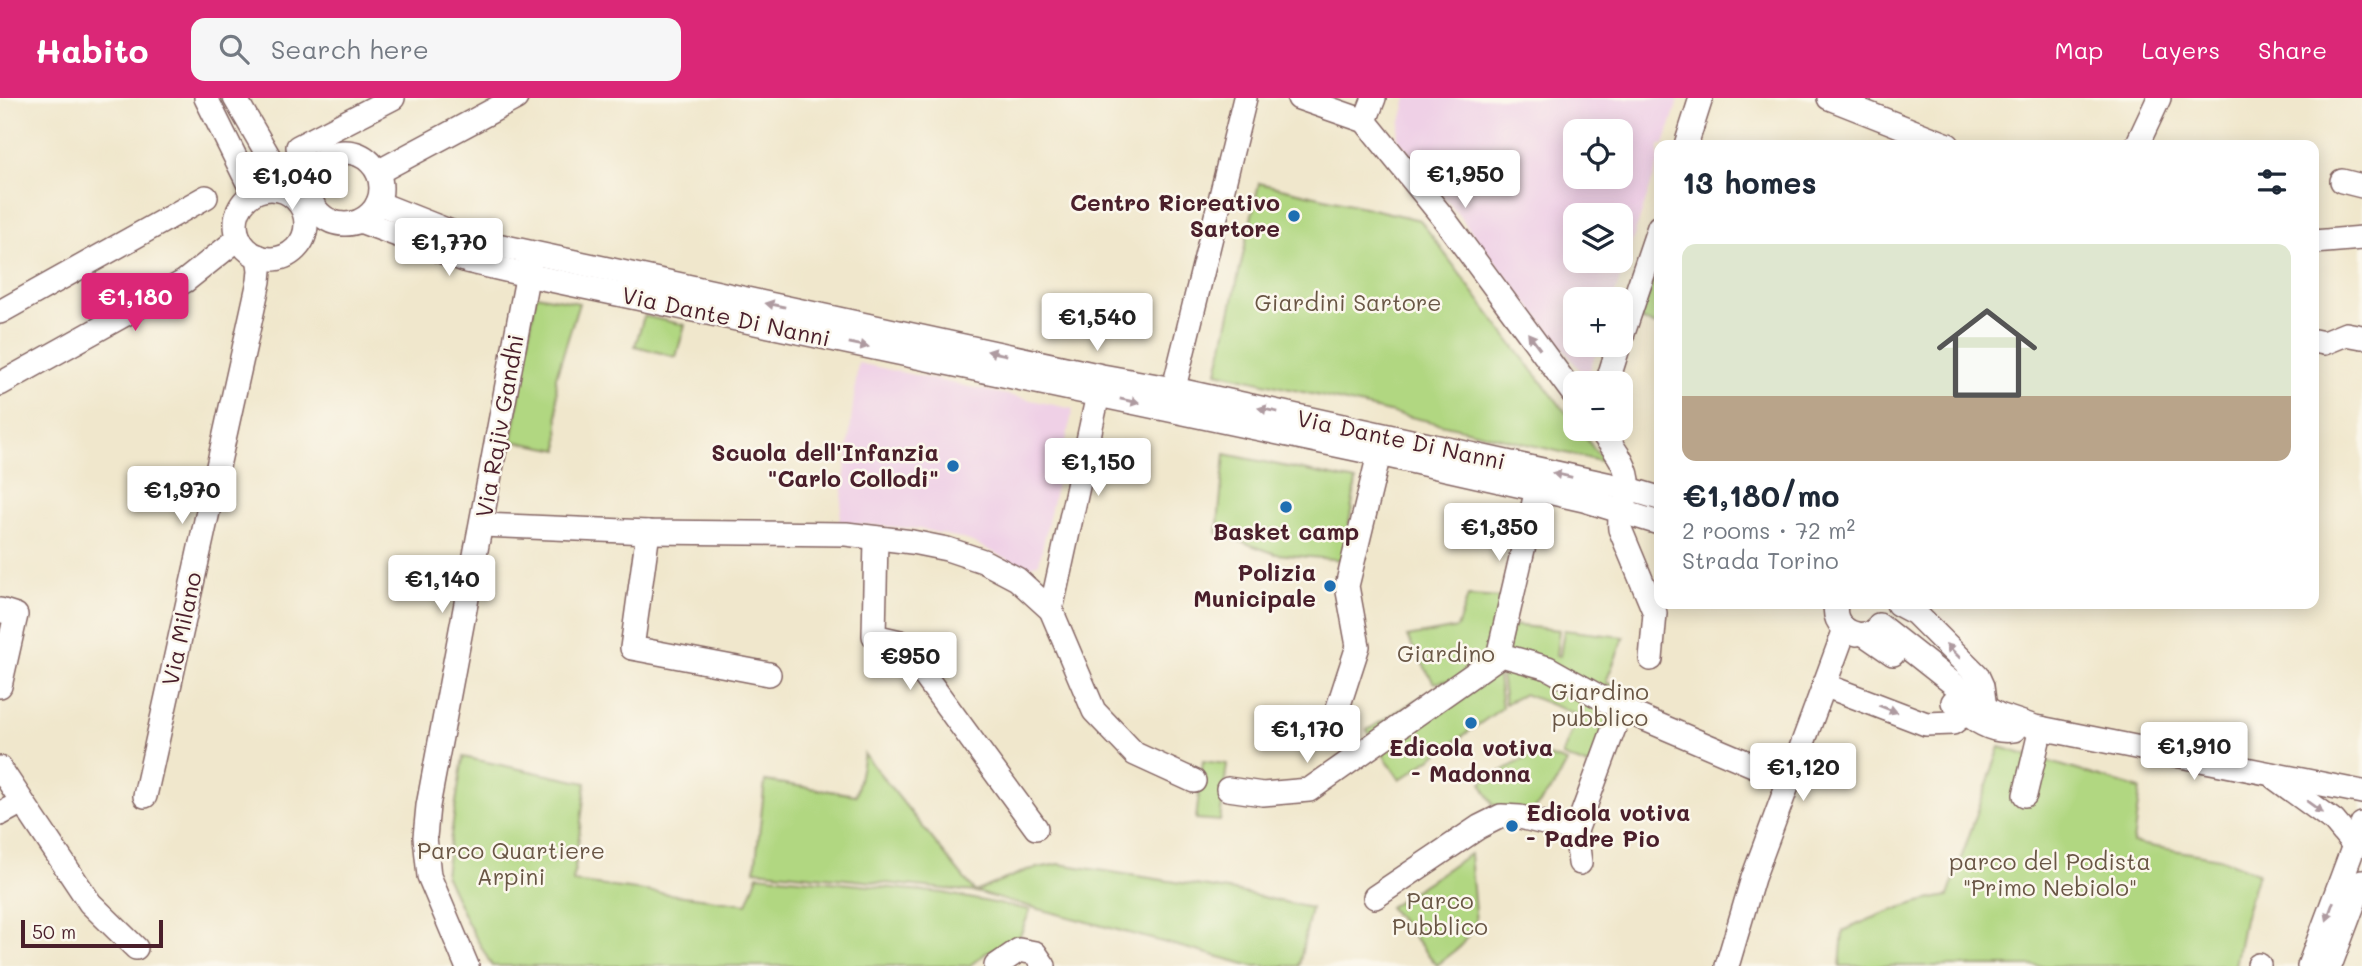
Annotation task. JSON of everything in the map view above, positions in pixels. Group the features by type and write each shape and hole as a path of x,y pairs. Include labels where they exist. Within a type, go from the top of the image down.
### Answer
{"street":[{"path":"206,98 253,193"},
{"path":"235,98 300,190 303,210 314,220 339,224 360,221 378,204 381,186 378,172 366,158 356,153 334,153 317,165 300,190"},
{"path":"299,147 393,98"},
{"path":"378,172 516,98"},
{"path":"1172,399 1245,98"},
{"path":"1365,121 1374,98"},
{"path":"1688,140 1701,98"},
{"path":"1829,98 1935,140"},
{"path":"1315,100 1365,121 1442,216 1563,380"},
{"path":"2139,140 2154,100"},
{"path":"300,190 274,189 253,193 244,201 238,212 236,222 239,238 246,248 258,256 273,259 288,254 299,245 314,220"},
{"path":"0,312 206,197"},
{"name":"Via Dante Di Nanni","path":"378,204 469,240 532,252 1100,386"},
{"name":"Via Dante Di Nanni","path":"360,221 467,261 527,275 1172,399 1625,499 1654,519"},
{"path":"2319,241 2362,237"},
{"path":"2,377 186,281 239,238"},
{"path":"1633,304 1654,242"},
{"name":"Via Rajiv Gandhi","path":"467,966 429,876 425,837 430,794 532,252"},
{"name":"Via Milano","path":"145,796 259,281 258,256"},
{"path":"2319,342 2346,334 2362,337"},
{"path":"1051,610 1100,386"},
{"name":"Via Dante Di Nanni","path":"1172,399 1379,454 1537,489 1625,499 1654,498"},
{"path":"1608,441 1626,472 1620,529 1655,613 1651,659"},
{"path":"1333,723 1358,646 1347,586 1379,454"},
{"path":"1500,648 1537,489"},
{"path":"482,525 648,532 846,534 924,544 983,561 1017,579 1051,610 1094,711 1135,754 1194,781"},
{"path":"648,532 632,648 769,674"},
{"path":"876,538 874,636 900,642 1036,828"},
{"path":"1836,609 1836,617 1867,623 1892,654 1975,710"},
{"path":"1907,609 1915,613 1977,675 1982,686 1975,710 1980,724 2009,731 2038,728 2362,793"},
{"path":"0,610 16,614 0,686"},
{"path":"1727,966 1753,878 1825,685 1867,623"},
{"path":"1228,789 1262,794 1309,790 1501,655 1548,668 1621,709 1788,780"},
{"path":"1825,685 1926,724 1953,723 1975,710"},
{"path":"1580,863 1576,831 1621,709"},
{"path":"2025,795 2038,728"},
{"path":"0,768 90,902 136,948"},
{"path":"2270,774 2334,821 2358,835 2309,966"},
{"path":"0,814 22,802"},
{"path":"1375,897 1479,827 1501,816 1520,817 1576,831"},
{"path":"2330,966 2362,881"},
{"path":"996,966 1019,950 1035,953 1044,966"}],"shaded area":[{"path":"1407,98 1679,98 1666,140 1654,140 1654,176 1633,239 1633,203 1563,203 1563,273 1622,273 1617,287 1563,287 1563,348 1397,137"},
{"path":"1570,357 1594,357 1590,371 1581,371"},
{"name":"Scuola dell'Infanzia \"Carlo Collodi\"","path":"858,363 1073,409 1039,563 1026,568 970,541 922,529 839,523"}],"green space":[{"name":"Giardini Sartore","path":"1259,183 1420,220 1563,409 1563,441 1588,441 1604,462 1217,372"},
{"path":"1654,277 1654,324 1640,319"},
{"path":"536,295 579,303 556,377 559,450 512,441"},
{"path":"644,316 685,325 676,357 635,346"},
{"name":"Basket camp","path":"1225,454 1356,481 1343,560 1276,554 1217,533"},
{"path":"1468,596 1503,598 1511,625 1559,630 1556,655 1560,656 1564,630 1624,637 1606,682 1630,695 1596,769 1562,756 1578,715 1524,694 1505,704 1497,645 1495,653 1502,708 1400,780 1367,730 1450,680 1434,683 1407,637 1457,628"},
{"name":"parco del Podista \"Primo Nebiolo\"","path":"2000,747 2140,789 2133,843 2219,858 2258,873 2244,919 2235,966 1840,966 1843,931 1894,910 1948,896"},
{"path":"1536,752 1567,762 1556,783 1531,814 1493,805 1481,783"},
{"path":"864,754 975,892 755,870 765,781 856,795"},
{"name":"Parco Quartiere Arpini","path":"463,757 586,783 573,882 747,904 758,875 943,893 1030,910 1020,936 986,953 969,966 492,966 467,922 445,874"},
{"path":"1203,761 1227,764 1220,821 1196,819"},
{"name":"Parco Pubblico","path":"1470,854 1476,923 1460,947 1437,965 1389,907"},
{"path":"1059,864 1234,891 1311,908 1299,966 1253,966 975,892 1027,870"}],"place":[{"name":"Centro Ricreativo Sartore","path":"1294,216"},
{"name":"Scuola dell'Infanzia \"Carlo Collodi\"","path":"953,466"},
{"name":"Basket camp","path":"1286,507"},
{"name":"Polizia Municipale","path":"1330,586"},
{"name":"Edicola votiva - Madonna","path":"1471,723"},
{"name":"Edicola votiva - Padre Pio","path":"1512,826"}],"park label":[{"name":"Giardino","path":"1446,654"},
{"name":"Giardino pubblico","path":"1600,705"}]}
